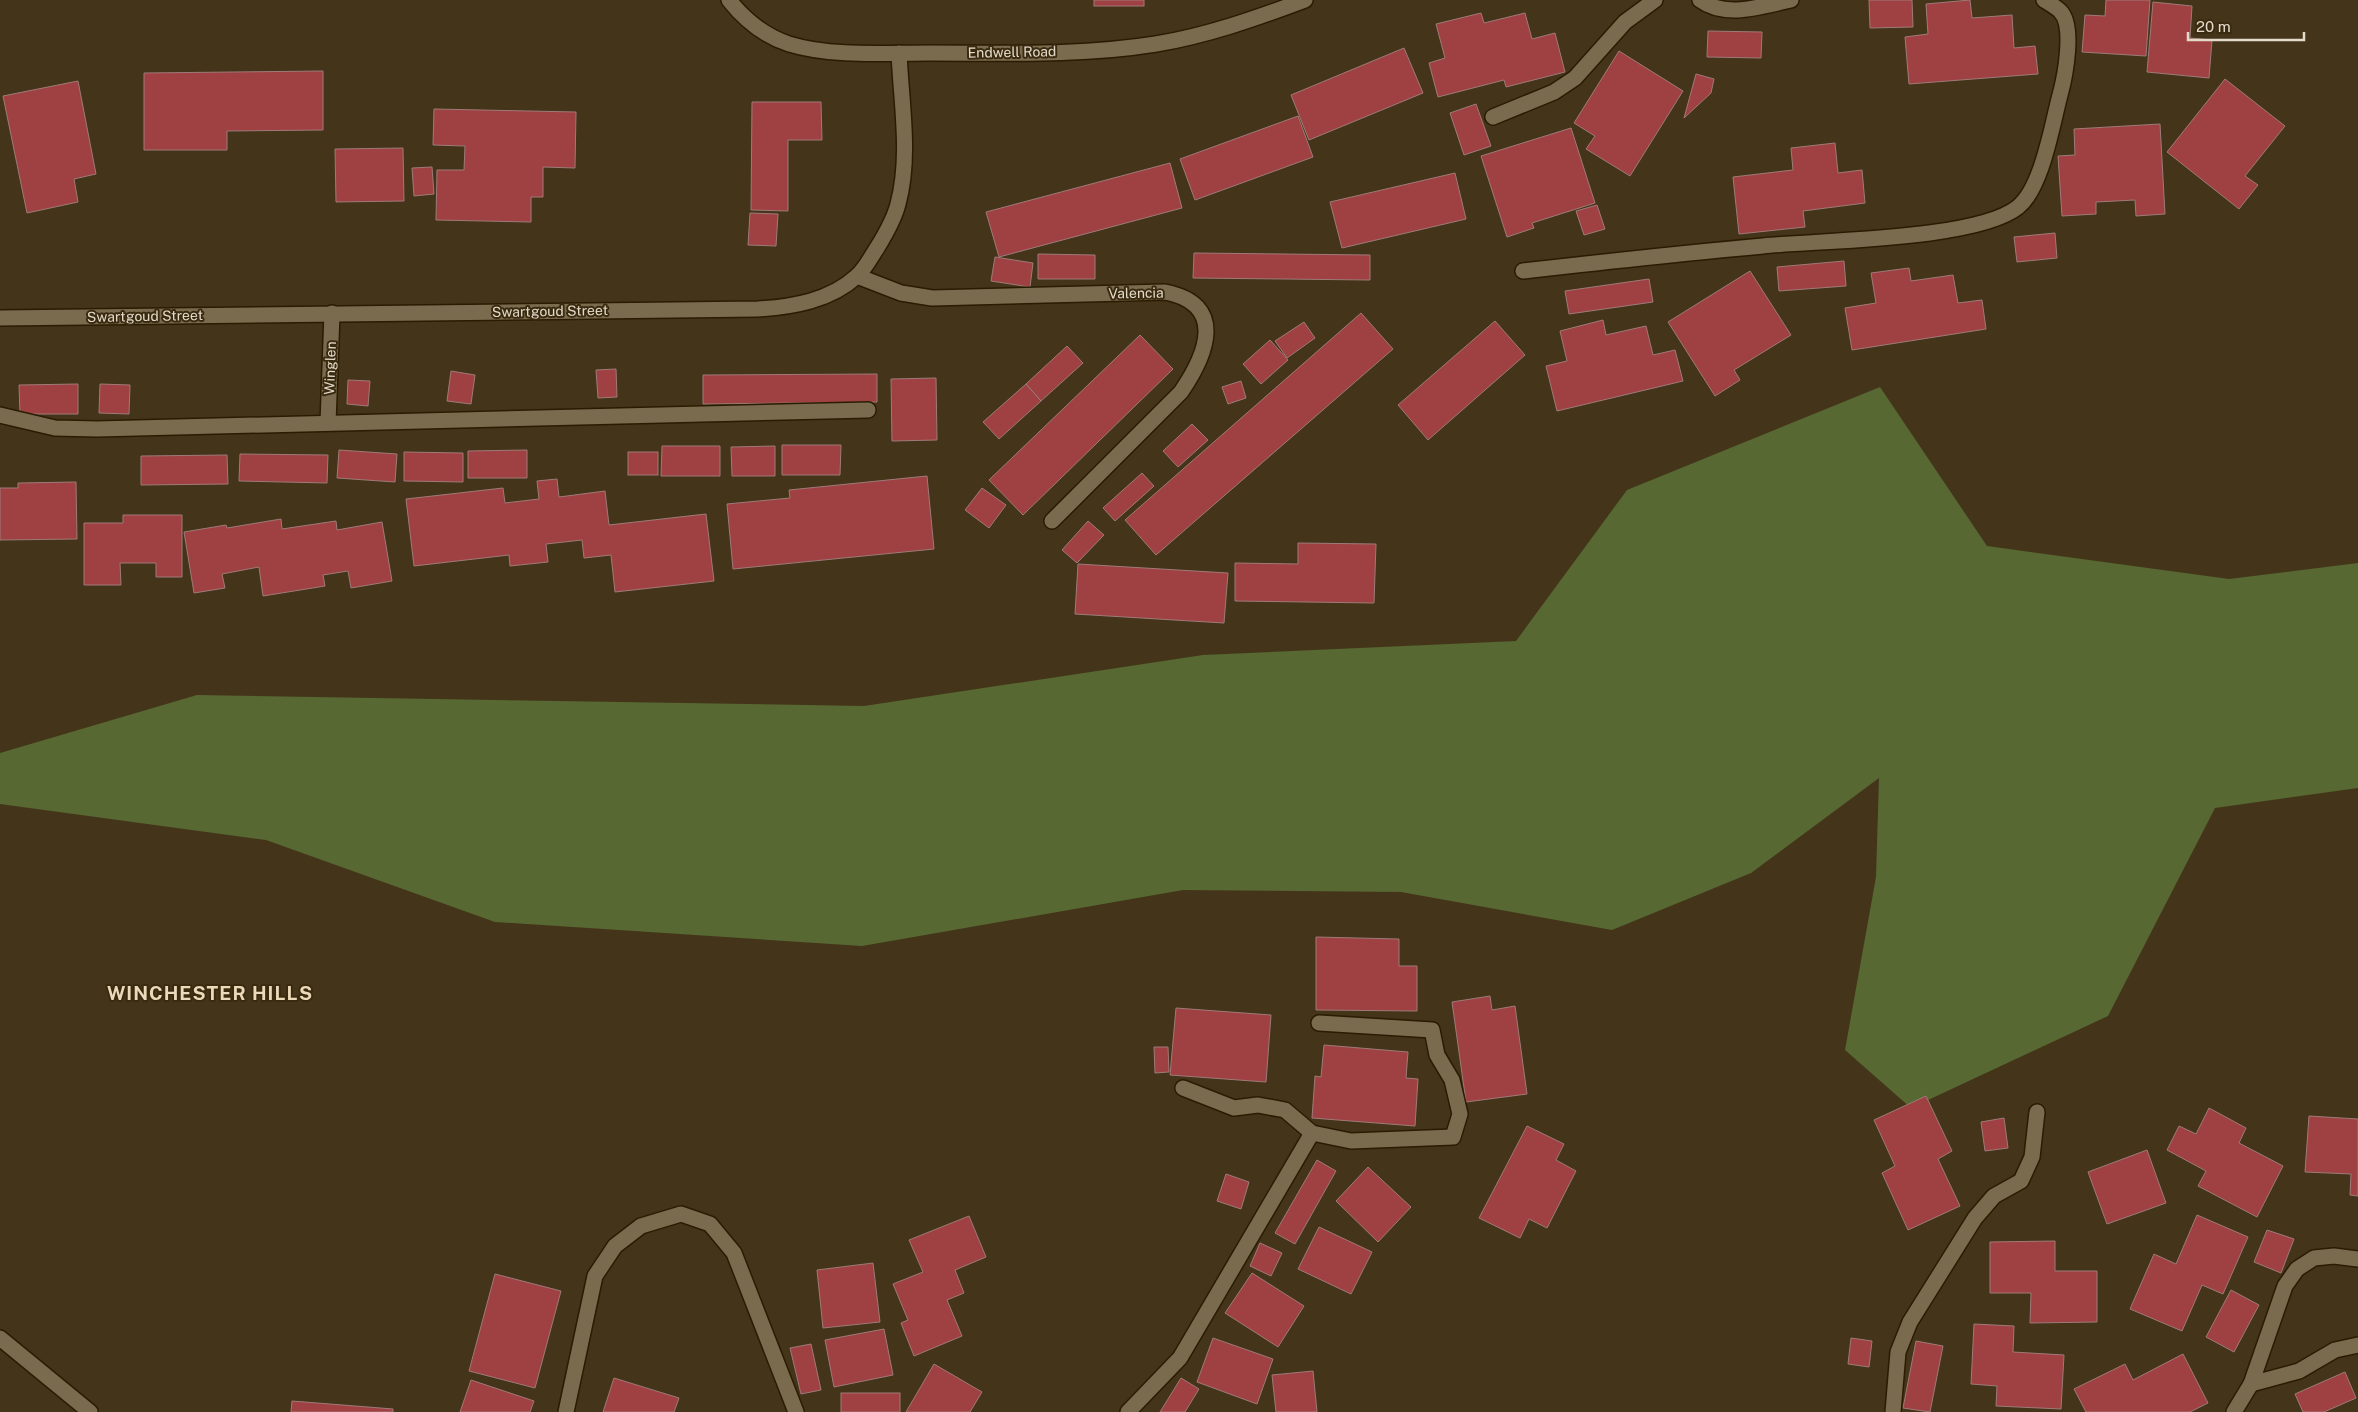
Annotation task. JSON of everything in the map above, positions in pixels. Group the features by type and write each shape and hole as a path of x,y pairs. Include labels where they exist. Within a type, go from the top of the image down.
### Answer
{"street":[{"name":"Endwell Road","path":"728,0 746,20 789,44 851,52 899,53 1084,51 1156,44 1225,27 1305,0"},
{"path":"1493,117 1554,92 1575,78 1625,22 1655,0"},
{"path":"1700,0 1719,9 1733,11 1791,0"},
{"path":"1523,271 1764,245 1925,233 1995,220 2018,207 2029,195 2038,176 2062,88 2068,56 2068,34 2061,12 2044,0"},
{"name":"Swartgoud Street","path":"0,318 784,307 807,302 829,294 857,276 881,242 898,205 904,152 899,53"},
{"name":"Valencia","path":"857,276 902,293 932,298 1165,292 1181,295 1194,302 1203,315 1206,328 1204,347 1198,367 1181,392 1052,521"},
{"name":"Winglen","path":"328,423 332,313"},
{"path":"0,414 55,428 868,410"},
{"path":"1183,1088 1234,1108 1258,1105 1285,1110 1312,1133 1351,1141 1452,1137 1460,1114 1452,1080 1437,1055 1432,1030 1319,1024"},
{"path":"1893,1412 1898,1352 1910,1322 1975,1218 1994,1196 2020,1181 2032,1157 2038,1112"},
{"path":"1128,1412 1180,1358 1312,1133"},
{"path":"566,1412 596,1276 615,1246 641,1226 681,1214 710,1224 734,1253 796,1412"},
{"path":"2234,1412 2251,1384 2285,1286 2297,1269 2314,1258 2334,1256 2358,1259"},
{"path":"0,1338 90,1412"},
{"path":"2251,1384 2299,1371 2335,1350 2358,1345"}],"green space":[{"path":"1880,387 1987,546 2229,579 2358,563 2358,788 2215,808 2108,1016 1911,1108 1845,1050 1876,877 1879,778 1751,873 1612,930 1401,892 1183,890 862,946 495,922 266,840 0,804 0,753 197,695 864,706 1203,655 1516,641 1627,490"}],"building":[{"path":"1094,0 1144,0 1144,6 1094,6"},
{"path":"1869,0 1912,0 1913,27 1870,28"},
{"path":"1970,0 1972,18 2012,15 2014,48 2035,46 2038,74 1909,84 1905,37 1928,34 1926,4"},
{"path":"2106,0 2150,0 2146,56 2082,52 2085,15 2105,16"},
{"path":"2153,2 2192,6 2190,38 2212,40 2209,78 2147,72"},
{"path":"1481,13 1484,23 1525,13 1532,39 1555,33 1565,72 1506,87 1504,80 1438,97 1429,63 1445,58 1436,24"},
{"path":"1708,31 1762,32 1761,58 1707,57"},
{"path":"1404,48 1423,93 1309,140 1291,95"},
{"path":"1619,51 1683,91 1630,176 1586,149 1595,136 1574,123"},
{"path":"323,71 323,130 227,131 227,150 144,150 144,73"},
{"path":"1696,74 1714,79 1711,93 1684,118"},
{"path":"2225,79 2285,126 2245,176 2258,185 2239,209 2167,152"},
{"path":"78,81 96,174 74,179 78,202 27,213 3,96"},
{"path":"752,102 821,102 822,140 788,140 788,211 751,210"},
{"path":"1476,104 1491,146 1464,155 1450,113"},
{"path":"434,109 576,112 575,168 543,167 543,197 531,197 531,222 436,220 437,170 464,170 465,146 433,145"},
{"path":"1298,116 1313,157 1195,200 1180,159"},
{"path":"2160,124 2165,214 2136,216 2135,200 2096,202 2096,214 2062,216 2058,156 2075,155 2074,129"},
{"path":"1571,128 1595,203 1532,223 1534,228 1507,237 1481,156"},
{"path":"1835,143 1838,173 1862,170 1865,203 1803,211 1805,227 1739,234 1733,177 1793,170 1791,148"},
{"path":"403,148 404,201 336,202 335,149"},
{"path":"1170,163 1182,208 999,257 986,212"},
{"path":"432,167 434,194 414,196 412,168"},
{"path":"1455,173 1466,219 1342,248 1330,202"},
{"path":"1597,205 1605,229 1584,235 1576,211"},
{"path":"750,213 778,214 776,246 748,245"},
{"path":"2055,233 2057,258 2017,262 2014,237"},
{"path":"1194,253 1370,255 1370,280 1193,278"},
{"path":"1038,254 1095,255 1095,279 1038,279"},
{"path":"995,257 1033,263 1030,287 991,281"},
{"path":"1844,261 1846,286 1779,291 1777,267"},
{"path":"1909,268 1911,281 1953,275 1958,303 1982,300 1986,329 1852,350 1845,308 1876,303 1871,273"},
{"path":"1750,271 1791,335 1734,370 1740,380 1715,396 1668,322"},
{"path":"1649,279 1653,302 1569,314 1565,291"},
{"path":"1361,313 1393,349 1156,555 1125,520"},
{"path":"1603,320 1606,335 1646,326 1653,355 1675,350 1683,381 1557,411 1546,366 1567,361 1560,331"},
{"path":"1495,321 1525,355 1428,440 1398,405"},
{"path":"1304,322 1315,338 1287,358 1275,341"},
{"path":"1140,335 1173,369 1023,515 989,480"},
{"path":"1270,340 1288,360 1261,384 1243,364"},
{"path":"1067,346 1083,363 1041,401 1026,384"},
{"path":"616,369 617,397 598,398 596,370"},
{"path":"451,371 475,375 471,404 447,401"},
{"path":"877,374 877,402 703,404 703,375"},
{"path":"936,378 937,440 892,441 891,379"},
{"path":"348,380 370,381 368,406 347,404"},
{"path":"1241,381 1246,398 1228,404 1222,387"},
{"path":"78,384 78,414 20,414 19,385"},
{"path":"100,384 130,385 129,414 99,413"},
{"path":"1026,384 1041,401 999,439 983,422"},
{"path":"1192,424 1208,440 1178,467 1163,451"},
{"path":"782,445 841,445 840,475 782,475"},
{"path":"662,446 720,446 720,476 661,476"},
{"path":"775,446 775,476 732,476 731,447"},
{"path":"339,450 397,454 395,482 337,478"},
{"path":"527,450 527,478 468,478 468,451"},
{"path":"404,452 463,453 463,482 404,481"},
{"path":"628,452 658,452 658,475 628,475"},
{"path":"240,454 328,455 327,483 239,481"},
{"path":"227,455 228,484 141,485 141,456"},
{"path":"1142,473 1154,486 1115,521 1103,508"},
{"path":"927,476 934,549 733,569 727,504 790,498 789,490"},
{"path":"557,479 559,497 605,491 609,525 706,514 714,581 615,592 611,555 584,558 582,540 546,544 548,562 510,566 509,555 414,566 406,499 503,488 505,503 539,499 537,481"},
{"path":"76,482 77,539 0,540 0,488 18,488 18,483"},
{"path":"982,488 1006,505 989,528 965,510"},
{"path":"123,515 182,515 182,577 156,577 156,563 120,563 121,585 84,585 84,523 123,523"},
{"path":"281,519 282,529 336,521 337,530 382,522 392,581 351,588 348,571 323,575 325,586 263,596 259,567 222,574 225,588 194,593 184,532 226,525 227,528"},
{"path":"1088,521 1104,535 1077,563 1062,550"},
{"path":"1298,543 1376,544 1374,603 1235,601 1235,563 1298,564"},
{"path":"1078,564 1228,573 1224,623 1075,614"},
{"path":"1316,937 1399,939 1399,966 1417,966 1417,1011 1316,1010"},
{"path":"1490,996 1492,1010 1515,1006 1527,1094 1466,1102 1452,1002"},
{"path":"1176,1008 1271,1015 1266,1082 1170,1075"},
{"path":"1324,1045 1408,1052 1406,1078 1418,1079 1415,1126 1312,1118 1315,1076 1321,1077"},
{"path":"1154,1047 1168,1047 1169,1072 1155,1073"},
{"path":"1926,1096 1952,1151 1938,1159 1960,1206 1908,1230 1882,1173 1895,1166 1874,1120"},
{"path":"2209,1108 2246,1128 2239,1143 2283,1166 2257,1217 2198,1186 2206,1171 2167,1150 2179,1126 2196,1134"},
{"path":"2309,1116 2358,1119 2358,1196 2350,1195 2351,1174 2305,1172"},
{"path":"2004,1118 2008,1148 1985,1151 1981,1122"},
{"path":"1527,1126 1564,1144 1556,1160 1576,1171 1547,1228 1529,1219 1520,1238 1479,1218"},
{"path":"2147,1150 2166,1203 2107,1224 2088,1172"},
{"path":"1317,1160 1336,1171 1295,1244 1275,1233"},
{"path":"1368,1167 1411,1207 1378,1242 1336,1201"},
{"path":"1226,1174 1249,1182 1241,1209 1217,1201"},
{"path":"2197,1215 2248,1237 2223,1294 2202,1285 2182,1331 2130,1309 2154,1254 2176,1264"},
{"path":"969,1216 986,1257 955,1270 964,1293 947,1300 962,1336 914,1356 901,1323 908,1320 893,1284 923,1272 909,1240"},
{"path":"1319,1227 1372,1252 1351,1294 1298,1269"},
{"path":"2267,1230 2294,1239 2281,1273 2254,1262"},
{"path":"2055,1241 2055,1271 2097,1271 2097,1322 2030,1323 2031,1293 1990,1293 1990,1242"},
{"path":"1260,1243 1282,1253 1271,1276 1250,1266"},
{"path":"873,1263 880,1322 823,1328 817,1270"},
{"path":"1252,1273 1304,1306 1278,1347 1225,1313"},
{"path":"495,1274 561,1291 535,1388 469,1371"},
{"path":"2231,1290 2259,1305 2234,1352 2206,1337"},
{"path":"1974,1324 2014,1326 2013,1352 2064,1355 2061,1409 1996,1406 1997,1386 1971,1384"},
{"path":"884,1329 893,1375 834,1387 825,1340"},
{"path":"1213,1338 1273,1359 1257,1404 1197,1382"},
{"path":"1851,1338 1872,1341 1869,1367 1848,1364"},
{"path":"1916,1341 1943,1346 1930,1412 1903,1408"},
{"path":"811,1344 821,1390 801,1394 790,1348"},
{"path":"2183,1354 2208,1403 2190,1412 2086,1412 2074,1389 2125,1364 2133,1380"},
{"path":"934,1364 982,1392 970,1412 906,1412"},
{"path":"1313,1371 1317,1412 1276,1412 1272,1375"},
{"path":"2345,1372 2356,1398 2324,1412 2303,1412 2295,1394"},
{"path":"614,1378 679,1398 674,1412 603,1412"},
{"path":"1181,1378 1199,1389 1185,1412 1160,1412"},
{"path":"471,1380 534,1401 530,1412 460,1412"},
{"path":"841,1393 900,1393 900,1412 841,1412"},
{"path":"292,1401 393,1409 393,1412 291,1412"}],"district":[{"name":"WINCHESTER HILLS","path":"210,993"}]}
